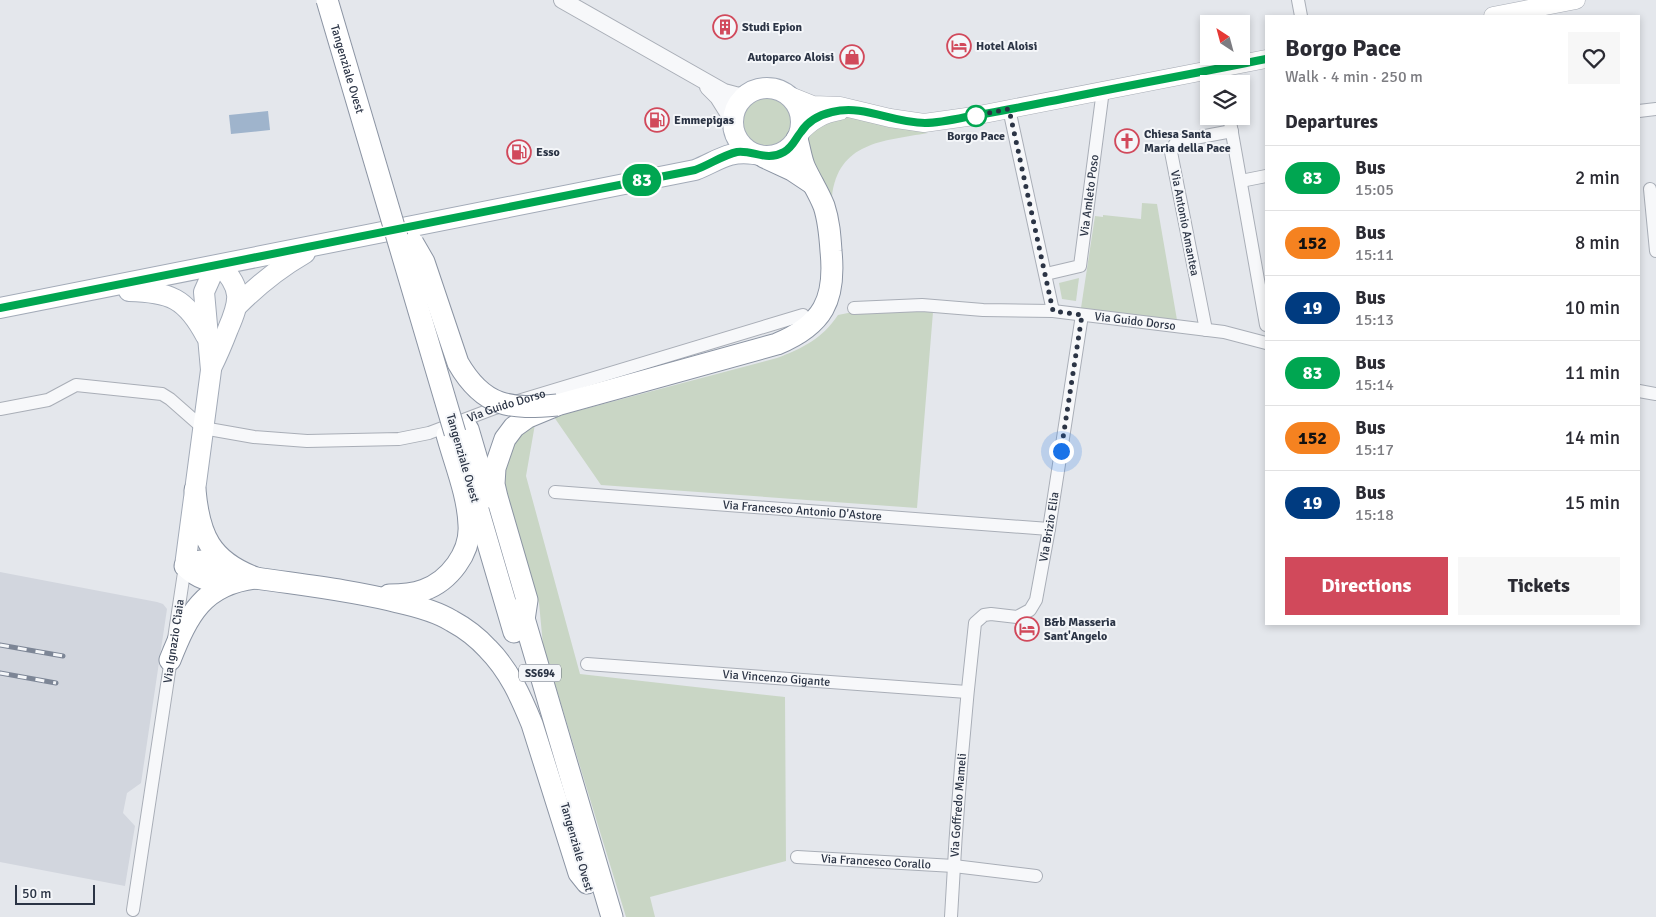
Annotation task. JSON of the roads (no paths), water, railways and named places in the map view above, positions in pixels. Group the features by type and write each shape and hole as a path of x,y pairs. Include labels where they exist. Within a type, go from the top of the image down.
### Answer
{"highway":[{"name":"Tangenziale Ovest","path":"327,0 430,349 457,432 524,620 612,917"},
{"name":"Tangenziale Ovest","path":"341,0 413,243 457,432 598,917"},
{"path":"413,243 424,262 458,363 466,377 478,389 504,404 524,408 557,404 756,351 794,337 805,330 819,317 828,300 832,284 833,264 830,231 825,209 804,166 799,136"},
{"path":"759,156 792,170 813,184"},
{"path":"524,620 527,600 496,497 494,484 495,468 505,439 514,427 528,417 557,404"},
{"path":"369,595 410,594 425,590 441,581 459,562 468,539 469,527 457,432"},
{"path":"195,490 198,516 202,530 212,549 230,574"},
{"path":"185,566 197,576 206,580 239,572 256,578 369,595 407,604 451,620 477,638 489,649 516,687 532,724 579,873 587,883"},
{"path":"170,660 192,614 230,574"}],"main road":[{"path":"1498,15 1576,0"},
{"path":"1225,75 1265,59"},
{"path":"668,175 693,166 716,153 729,137 734,114 739,102 750,92 758,89 780,90 813,105 840,106 890,118 924,123 1009,109 1103,90 1200,79"},
{"path":"788,95 795,102 801,115 799,136"},
{"path":"0,308 695,170 740,152 759,156 776,156 784,152 810,122 820,116 841,110 856,109"},
{"path":"733,125 736,138 742,147 759,156"},
{"name":"Via Ignazio Ciaia","path":"211,370 238,305 262,281 282,266 319,244"},
{"path":"220,265 229,275 235,286 238,305"},
{"name":"Via Ignazio Ciaia","path":"185,566 211,370 204,292 212,274 220,265"},
{"name":"Via Ignazio Ciaia","path":"95,289 164,294 179,301 188,309 198,321 208,341"}],"street":[{"path":"562,0 698,79 731,95 740,96 750,92"},
{"path":"1298,0 1301,15"},
{"path":"698,79 718,97 733,125"},
{"name":"Via Amleto Poso","path":"1046,274 1080,266 1103,90"},
{"path":"1009,109 1053,311"},
{"path":"1640,111 1656,109"},
{"path":"1231,125 1265,319"},
{"name":"Via Antonio Amantea","path":"1206,330 1171,152 1175,144 1184,140 1232,131"},
{"path":"1241,181 1265,176"},
{"path":"1648,190 1656,252"},
{"name":"Via Guido Dorso","path":"854,308 922,305 983,310 1053,311 1224,332 1265,343"},
{"name":"Via Guido Dorso","path":"203,428 254,437 308,441 399,439 429,433 495,408 803,315"},
{"name":"Via Brizio Elia","path":"967,692 975,623 984,615 991,614 1017,617 1030,610 1036,600 1082,315"},
{"path":"0,409 48,400 76,385 162,394 203,428"},
{"path":"1640,391 1656,394"},
{"name":"Via Francesco Antonio D'Astore","path":"555,492 1048,530"},
{"name":"Via Ignazio Ciaia","path":"133,910 185,566"},
{"name":"Via Vincenzo Gigante","path":"587,664 967,692"},
{"name":"Via Goffredo Mameli","path":"951,917 967,692"},
{"name":"Via Francesco Corallo","path":"797,857 954,866 1036,876"}],"water":[{"path":"268,111 270,130 231,134 229,115"}],"railway":[{"path":"0,645 63,656"},
{"path":"0,673 56,683"}],"place":[{"name":"Studi Epion","path":"725,27"},
{"name":"Hotel Aloisi","path":"959,46"},
{"name":"Autoparco Aloisi","path":"852,57"},
{"name":"Borgo Pace","path":"976,116"},
{"name":"Emmepigas","path":"657,120"},
{"name":"Chiesa Santa Maria della Pace","path":"1127,141"},
{"name":"Esso","path":"519,152"},
{"name":"B&b Masseria Sant'Angelo","path":"1027,629"}]}
